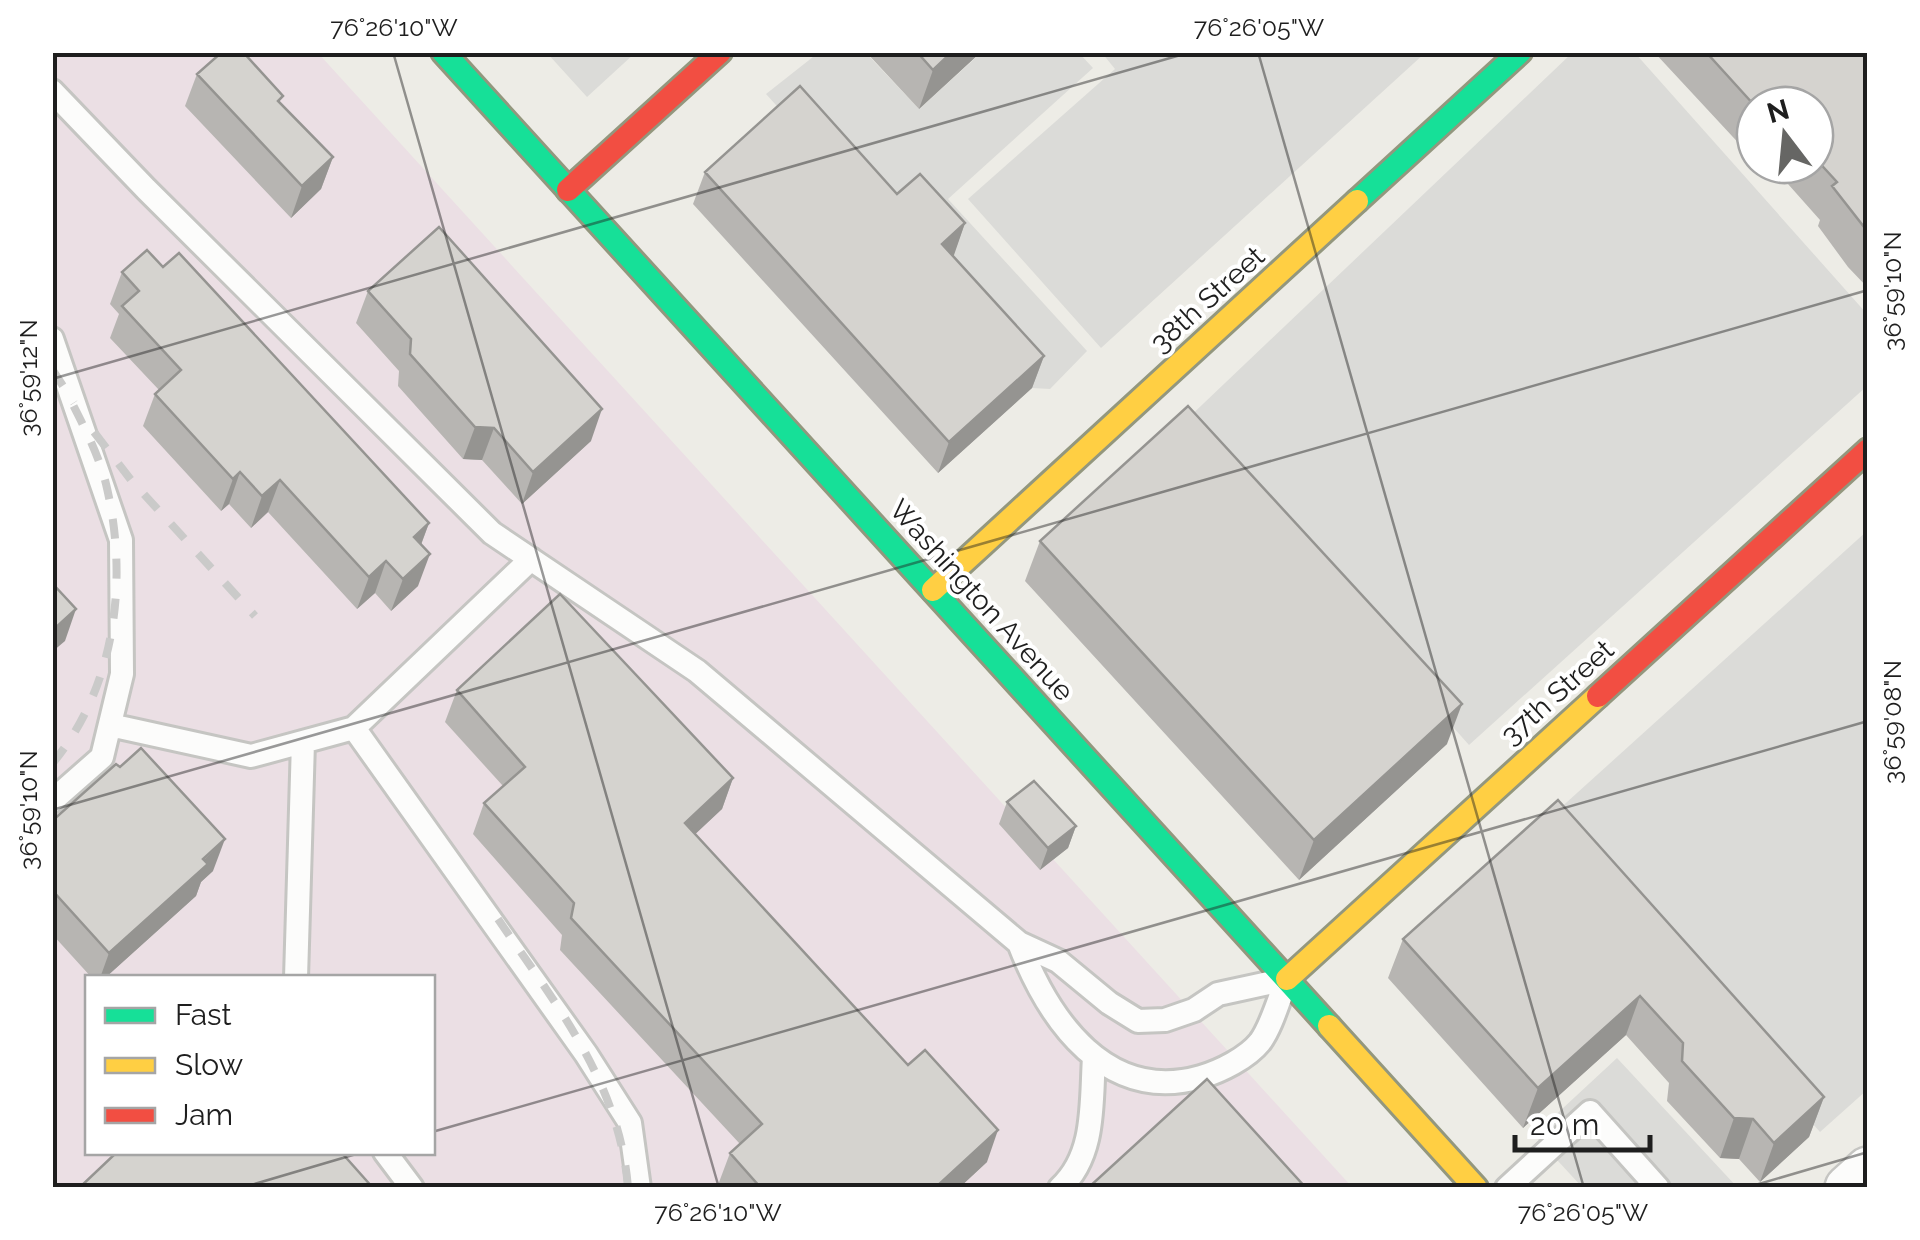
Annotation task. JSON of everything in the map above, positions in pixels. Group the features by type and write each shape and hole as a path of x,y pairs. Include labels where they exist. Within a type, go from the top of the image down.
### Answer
{"street":[{"name":"Washington Avenue","path":"443,52 1476,1188"},
{"path":"568,190 720,52"},
{"name":"38th Street","path":"933,590 1520,52"},
{"name":"37th Street","path":"1287,979 1868,450"},
{"path":"1848,1188 1868,1170"}],"lane":[{"path":"52,91 492,533 697,672 1019,943 1058,960 1109,1003 1138,1021 1165,1020 1194,1010 1218,994 1287,979"},
{"path":"52,339 121,540 122,674 102,757 52,801"},
{"path":"110,725 251,756 354,728 531,559"},
{"path":"354,728 586,1054 630,1123 639,1188"},
{"path":"296,975 303,742"},
{"path":"1019,943 1034,982 1067,1029 1094,1057 1128,1079 1183,1082 1213,1074 1237,1061 1260,1042 1287,979"},
{"path":"1060,1188 1088,1146 1094,1057"},
{"path":"1507,1188 1590,1112 1658,1188"},
{"path":"387,1155 412,1188"}],"shaded area":[{"path":"52,53 318,53 1352,1187 53,1187"},
{"path":"547,53 635,53 587,97"},
{"path":"818,53 866,53 919,109 981,53 1079,53 1093,68 948,199 1087,351 1050,389 1032,388 766,94"},
{"path":"1102,53 1425,53 1101,348 968,199 1115,69"},
{"path":"1572,53 1635,53 1735,166 1735,185 1752,185 1867,314 1867,386 1469,745 1183,423"},
{"path":"1867,531 1867,1090 1820,1132 1546,821"},
{"path":"1617,1058 1737,1187 1582,1187 1534,1135"}],"building":[{"path":"222,52 243,52 283,96 278,101 333,157 302,186 197,74"},
{"path":"917,52 952,52 933,70"},
{"path":"1706,52 1868,52 1868,232 1832,186 1837,182 1835,85 1736,85"},
{"path":"800,86 897,194 920,174 965,223 942,244 1044,356 949,442 705,172"},
{"path":"439,227 602,409 533,472 494,428 475,427 410,354 411,339 368,291"},
{"path":"147,250 163,267 179,253 429,523 414,537 430,554 403,579 386,561 369,577 280,480 262,496 240,472 233,479 155,394 181,370 122,306 139,291 122,272"},
{"path":"1188,406 1462,704 1314,840 1040,541"},
{"path":"52,583 76,609 52,631"},
{"path":"560,594 733,778 685,823 908,1065 925,1050 998,1130 935,1188 761,1188 730,1153 762,1124 571,918 574,903 484,803 525,767 457,690"},
{"path":"141,748 225,839 203,859 208,864 109,953 52,890 52,821 116,764 120,767"},
{"path":"1034,781 1076,826 1048,848 1007,802"},
{"path":"1558,800 1824,1097 1774,1143 1753,1119 1734,1118 1682,1061 1683,1043 1640,996 1538,1088 1403,939"},
{"path":"1207,1079 1306,1188 1088,1188"},
{"path":"114,1155 344,1155 373,1188 79,1188"}],"railway":[{"path":"52,369 74,403"},
{"path":"52,764 91,701 112,631 116,594 113,520 106,484 94,448 66,391"},
{"path":"94,432 131,480 255,616"},
{"path":"498,919 562,1013 598,1079 612,1113 628,1188"}],"traffic: fast":[{"path":"443,52 1329,1026"},
{"path":"1357,201 1520,52"}],"traffic: slow":[{"path":"933,590 1357,201"},
{"path":"1287,979 1598,696"},
{"path":"1329,1026 1476,1188"}],"traffic: jam":[{"path":"568,190 720,52"},
{"path":"1598,696 1868,450"}]}
